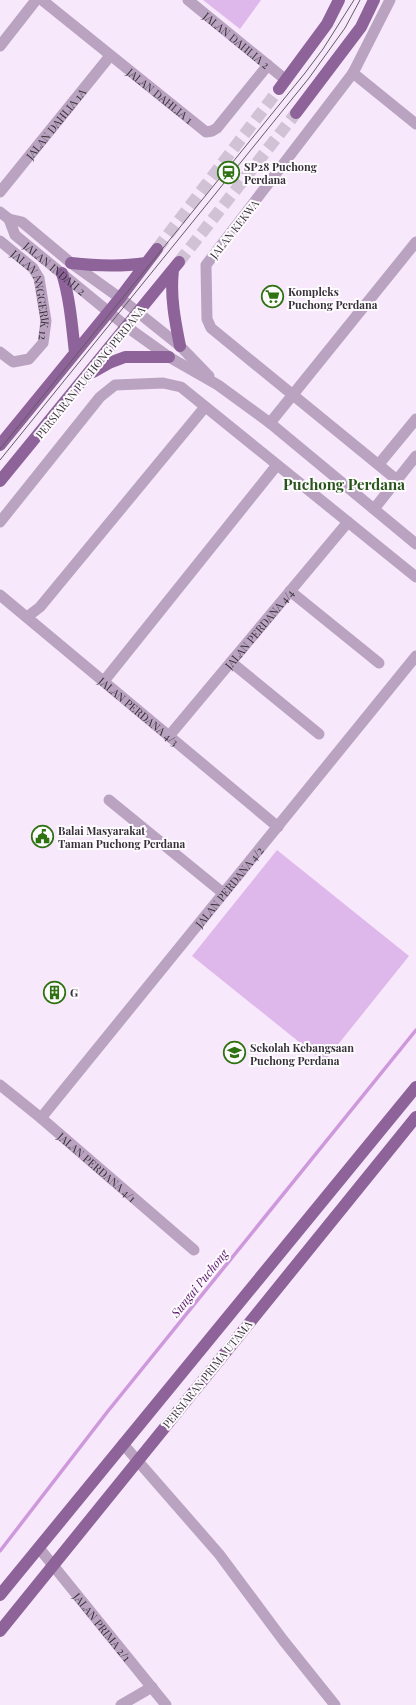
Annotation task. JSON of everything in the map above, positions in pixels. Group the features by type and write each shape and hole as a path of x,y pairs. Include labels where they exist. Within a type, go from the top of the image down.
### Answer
{"main road":[{"path":"282,84 326,24 339,0"},
{"path":"296,113 361,27 374,0"},
{"path":"0,445 120,298 157,250"},
{"path":"71,262 99,266 124,266 146,263"},
{"name":"PERSIARAN PUCHONG PERDANA","path":"0,482 176,265 171,288 174,318 180,346"},
{"path":"62,272 67,288 75,353"},
{"path":"87,375 109,363 125,357 169,357"},
{"name":"PERSIARAN PRIMA UTAMA","path":"0,1595 416,1087"},
{"name":"PERSIARAN PRIMA UTAMA","path":"0,1631 416,1117"}],"street":[{"path":"0,46 36,0"},
{"name":"JALAN DAHLIA 1","path":"42,0 206,132 217,128 268,65"},
{"name":"JALAN DAHLIA 2","path":"188,0 268,65 282,84"},
{"name":"JALAN KEKWA","path":"390,0 353,73 206,264 207,319 211,328 397,480"},
{"name":"JALAN DAHLIA 1A","path":"0,192 110,56"},
{"path":"353,73 416,124"},
{"name":"JALAN INDAH 2","path":"0,212 9,219 22,222 71,262 120,298 180,346 218,385"},
{"name":"JALAN INDAH 2","path":"9,219 16,235 127,327 169,357 218,385"},
{"name":"JALAN ANGGERIK 12","path":"0,241 33,268 39,278 46,321 43,343 29,359 13,362 0,352"},
{"path":"270,424 416,242"},
{"path":"0,522 100,397 115,385 163,383 181,387 416,577"},
{"path":"218,385 270,424 416,544"},
{"path":"27,617 40,607 205,407"},
{"path":"379,464 416,419"},
{"path":"374,509 416,456"},
{"path":"104,681 277,465"},
{"name":"JALAN PERDANA 4/4","path":"169,736 348,522"},
{"path":"290,591 379,663"},
{"name":"JALAN PERDANA 4/3","path":"0,595 278,827"},
{"name":"JALAN PERDANA 4/2","path":"41,1118 416,656"},
{"path":"231,662 319,734"},
{"path":"109,800 223,893"},
{"name":"JALAN PERDANA 4/1","path":"0,1085 41,1118 194,1250"},
{"path":"124,1444 219,1554 283,1640 335,1705"},
{"name":"JALAN PRIMA 2/1","path":"39,1548 166,1705"},
{"path":"121,1705 152,1687"}],"shaded area":[{"path":"203,0 261,0 240,29"},
{"path":"277,850 409,956 324,1062 192,956"}],"waterway":[{"name":"Sungai Puchong","path":"0,1551 108,1411 416,1030"}],"tunnel":[{"path":"157,249 279,89"},
{"path":"179,262 296,113"}],"tram line":[{"path":"0,449 305,73 323,49 354,0"},
{"path":"0,460 309,78 345,28 360,0"}],"place":[{"name":"SP28 Puchong Perdana","path":"228,172"},
{"name":"Kompleks Puchong Perdana","path":"272,297"},
{"name":"Balai Masyarakat Taman Puchong Perdana","path":"43,836"},
{"name":"G","path":"54,992"},
{"name":"Sekolah Kebangsaan Puchong Perdana","path":"235,1053"}],"district":[{"name":"Puchong Perdana","path":"344,484"}]}
